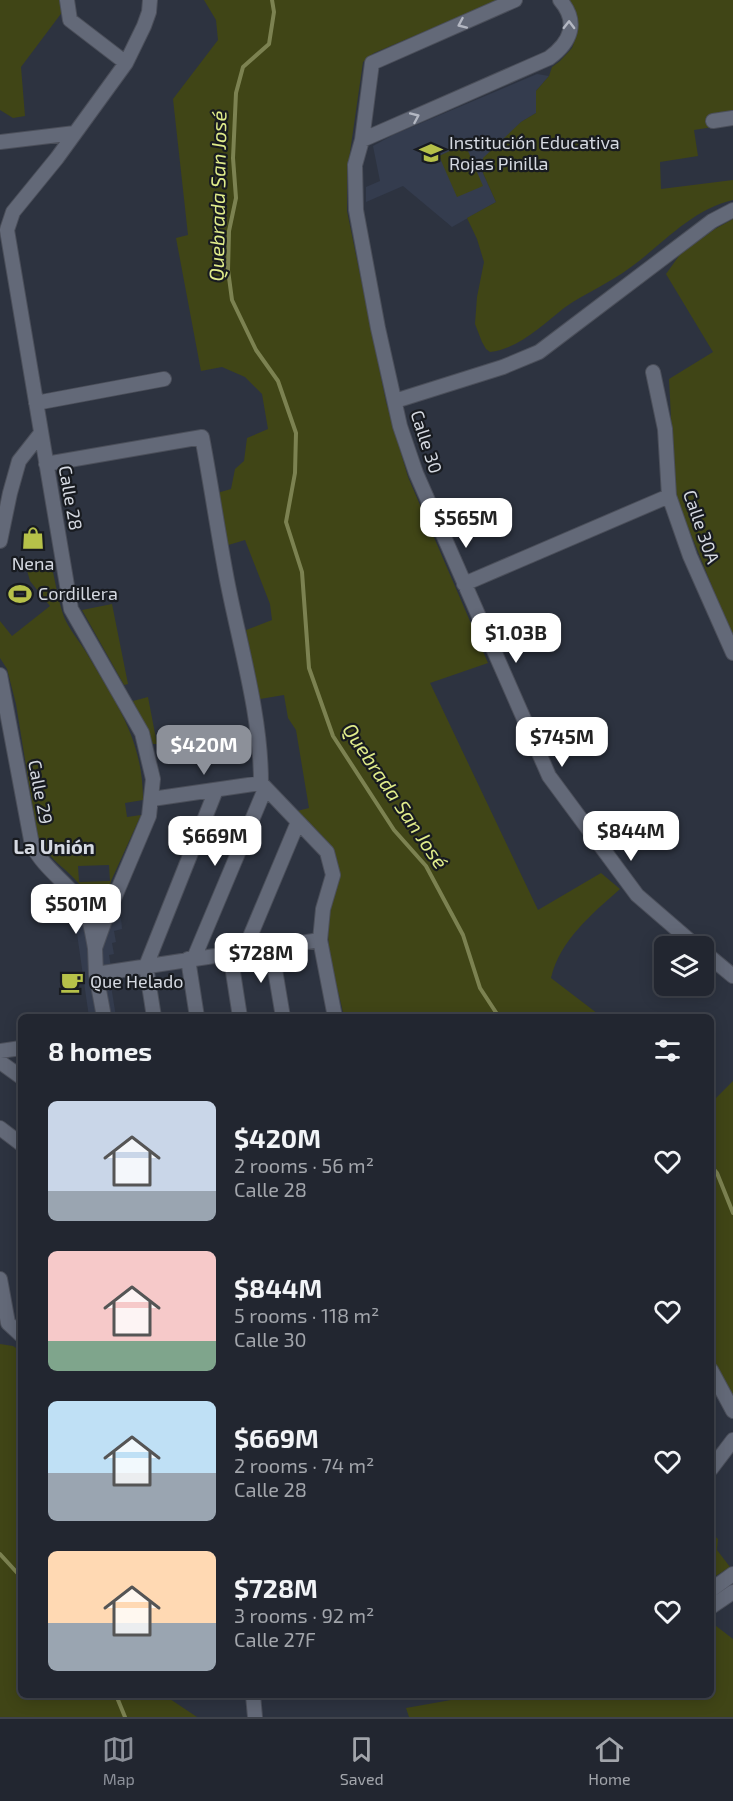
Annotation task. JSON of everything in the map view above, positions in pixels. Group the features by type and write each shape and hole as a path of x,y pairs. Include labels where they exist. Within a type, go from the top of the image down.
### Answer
{"street":[{"path":"67,0 70,20 126,63"},
{"name":"Calle 28","path":"103,1014 96,974 95,948 149,816 153,778 141,733 71,609 7,230 13,212 126,63 144,26 150,0"},
{"name":"Calle 30","path":"515,0 372,63 362,140 355,165 356,210 378,328 400,426 416,473 549,776 637,895 684,936"},
{"path":"362,140 554,54 567,41 571,30 566,7 560,0"},
{"path":"713,121 733,118"},
{"path":"0,142 75,133"},
{"path":"395,401 503,367 538,352 712,221 733,210"},
{"name":"Calle 30A","path":"653,372 665,429 669,496 690,556 733,653"},
{"path":"36,403 164,379"},
{"path":"0,541 10,493 20,461 41,433"},
{"path":"46,465 202,436 227,580 248,677 263,786 191,959 197,1014"},
{"path":"464,584 669,496"},
{"name":"Calle 29","path":"0,675 32,845 39,858 80,902 87,914"},
{"path":"152,799 263,786"},
{"path":"263,786 327,852 333,875 323,909 320,940 334,1014"},
{"path":"154,1014 146,966 216,790"},
{"path":"244,951 298,822"},
{"path":"87,914 105,920"},
{"path":"87,914 95,948"},
{"path":"96,974 320,940"},
{"path":"271,946 282,1014"},
{"path":"230,953 240,1014"},
{"path":"714,960 733,976"},
{"path":"0,1051 18,1048"},
{"path":"0,1062 18,1075"},
{"path":"0,1128 18,1142"},
{"path":"0,1279 8,1323 18,1332"},
{"path":"714,1376 733,1411"},
{"path":"714,1465 733,1440"},
{"path":"714,1588 733,1574"},
{"path":"714,1605 733,1592"},
{"path":"253,1698 255,1717"}],"shaded area":[{"name":"Institución Educativa Rojas Pinilla","path":"537,74 549,76 536,91 536,113 521,122 483,173 496,202 452,227 403,186 366,202 366,187 380,181 373,146 393,135"},
{"path":"73,906 105,920 121,918 122,929 114,931 116,942 112,943 114,954 109,955 116,1014 89,1014"}],"green space":[{"path":"0,0 60,0 63,11 21,67 25,116 13,118 0,110"},
{"path":"204,0 499,0 374,53 363,62 347,173 347,211 386,402 408,477 488,663 430,683 538,910 601,873 620,889 588,918 569,940 555,964 551,978 598,1014 343,1014 328,937 329,916 337,882 338,865 333,850 324,838 297,811 309,808 296,730 288,718 284,695 260,699 246,630 272,620 270,604 245,540 225,546 217,493 231,489 235,469 244,461 247,438 268,429 262,394 245,377 222,367 201,371 176,238 188,235 173,99 218,40 216,20"},
{"path":"569,0 733,0 733,114 713,127 694,130 698,156 660,162 661,189 733,180 733,200 704,211 691,219 631,267 564,308 521,341 490,352 482,342 475,324 477,297 484,262 467,218 496,202 483,173 483,158 521,122 536,113 536,91 549,76 552,67 572,48 576,37 576,18"},
{"path":"465,144 483,186 457,197 439,156"},
{"path":"733,219 733,638 675,495 669,379 713,352 666,274 681,253"},
{"path":"51,563 64,617 126,722 138,758 143,800 125,803 127,817 141,815 100,911 74,878 46,851 37,834 16,704 7,669 0,658 0,621 12,636 50,606 30,581 26,567","holes":["109,865 110,881 79,882 78,866"]},
{"path":"112,604 128,684 124,685 82,610"},
{"path":"148,697 157,744 153,744 133,701"},
{"path":"733,1081 733,1400 714,1364 714,1100"},
{"path":"0,1344 18,1349 18,1698 170,1698 197,1717 0,1717"},
{"path":"714,1535 718,1539 717,1550 730,1567 714,1577"},
{"path":"714,1624 733,1639 733,1717 409,1717 406,1708 462,1698 714,1698"}],"waterway":[{"name":"Quebrada San José","path":"272,0 274,12 269,44 243,67 236,93 233,158 236,198 229,231 228,270 232,300 256,350 278,381 296,433 295,473 286,522 302,572 309,668 333,736 394,830 426,866 463,935 480,988 497,1014"},
{"name":"Quebrada San José","path":"714,1170 733,1213"},
{"path":"0,1554 18,1574"},
{"path":"117,1698 125,1717"}],"place":[{"name":"Institución Educativa Rojas Pinilla","path":"431,153"},
{"name":"Nena","path":"33,538"},
{"name":"Cordillera","path":"20,594"},
{"name":"Que Helado","path":"72,982"}],"district":[{"name":"La Unión","path":"54,847"}]}
